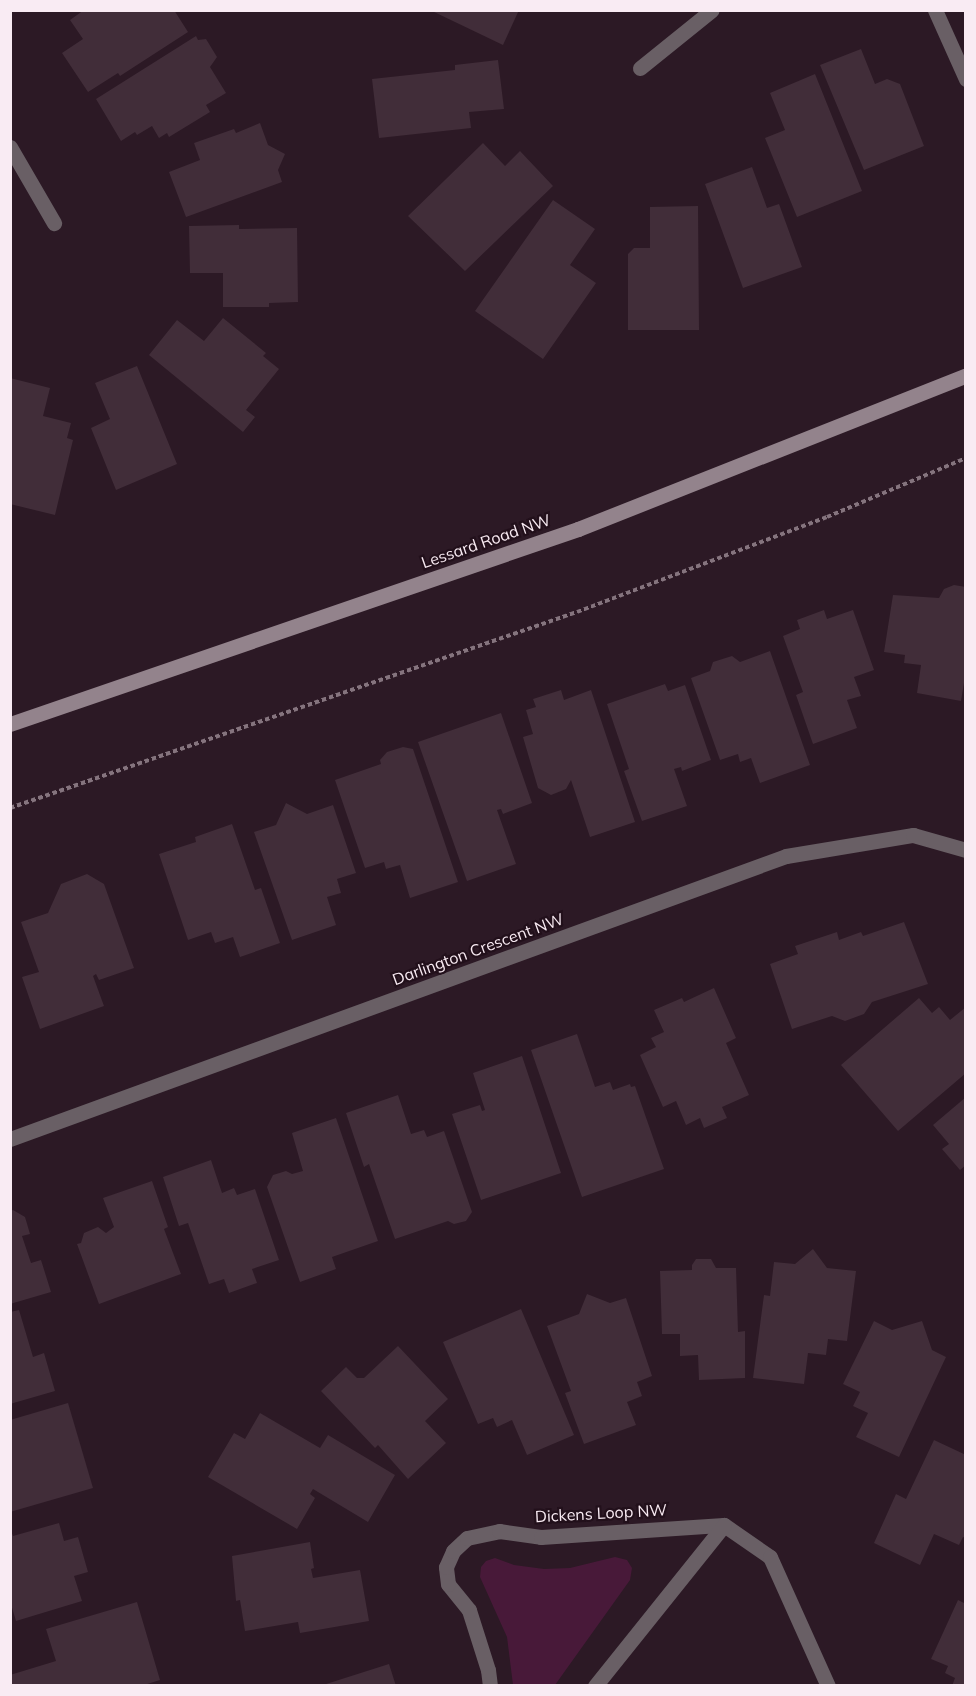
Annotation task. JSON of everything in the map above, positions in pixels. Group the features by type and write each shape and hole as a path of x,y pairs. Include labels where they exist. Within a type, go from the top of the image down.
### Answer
{"main road":[{"name":"Lessard Road NW","path":"10,724 578,529 966,375"}],"street":[{"path":"640,68 712,10"},
{"path":"935,10 966,79"},
{"path":"10,147 54,224"},
{"name":"Darlington Crescent NW","path":"10,1139 786,856 913,835 966,850"},
{"path":"596,1686 724,1525 770,1557 828,1686"},
{"name":"Dickens Loop NW","path":"490,1686 489,1670 468,1610 448,1584 446,1566 453,1551 467,1538 499,1531 541,1537 724,1525"}],"path":[{"path":"10,808 577,612 827,517 966,458"}],"shaded area":[{"path":"615,1557 627,1560 632,1568 630,1580 555,1685 513,1685 507,1637 480,1577 481,1567 486,1561 495,1558 514,1565 544,1569 570,1568"}],"building":[{"path":"84,10 174,10 188,32 120,76 118,73 88,92 62,53 83,39 70,20"},
{"path":"430,10 519,10 503,45"},
{"path":"196,36 198,40 206,39 217,57 210,67 226,93 206,105 210,112 169,137 167,133 159,138 152,126 137,135 135,132 121,141 96,99"},
{"path":"861,49 875,84 887,79 900,84 924,146 864,170 820,65"},
{"path":"498,60 504,109 469,112 471,128 379,138 372,79 455,70 455,65"},
{"path":"815,74 862,191 797,217 765,138 785,130 770,93"},
{"path":"260,123 268,145 285,154 278,170 282,182 186,217 169,172 200,160 194,143 234,129 236,133"},
{"path":"483,143 505,166 520,151 553,186 465,271 408,216"},
{"path":"752,167 767,208 779,204 802,267 743,288 705,184"},
{"path":"553,200 595,229 570,265 596,283 543,359 475,311"},
{"path":"698,206 699,330 628,330 628,254 634,248 650,248 650,207"},
{"path":"239,225 239,229 297,228 298,302 269,303 269,307 223,307 223,273 190,273 189,226"},
{"path":"223,318 266,353 263,356 279,369 246,410 255,417 243,432 149,355 177,320 204,341"},
{"path":"137,366 177,464 116,490 91,428 110,419 95,383"},
{"path":"10,378 50,388 43,416 71,423 67,438 73,440 55,515 10,504"},
{"path":"954,585 966,587 966,671 961,701 917,693 921,665 904,663 905,655 884,652 893,595 939,598 944,589"},
{"path":"824,610 827,619 853,610 874,670 854,677 861,696 847,700 857,728 813,744 796,695 803,692 783,636 800,629 797,620"},
{"path":"770,651 810,765 760,783 751,758 740,762 738,754 720,760 691,678 710,671 713,662 732,656 740,662"},
{"path":"665,684 668,691 685,685 711,760 682,771 681,767 674,769 687,806 642,821 624,771 629,769 607,704"},
{"path":"561,690 564,700 591,690 635,822 590,837 571,780 566,789 551,795 538,788 523,737 533,734 526,710 536,707 533,699"},
{"path":"501,713 532,803 503,814 501,809 497,810 516,864 467,881 418,742"},
{"path":"403,747 413,749 458,882 410,898 400,865 386,869 384,862 365,868 335,780 381,764 380,760 387,752"},
{"path":"286,803 307,814 333,805 356,873 337,879 341,893 327,897 336,925 292,940 254,832 276,825"},
{"path":"232,824 255,890 261,888 280,943 240,957 233,937 215,943 211,932 188,940 159,854 196,842 195,837"},
{"path":"87,874 104,884 134,968 99,980 96,974 93,976 104,1006 40,1029 22,977 39,972 21,922 48,913 61,884"},
{"path":"904,922 928,984 872,1002 864,1014 845,1021 832,1016 792,1029 770,964 798,954 795,946 837,932 839,940 861,932 863,936"},
{"path":"714,988 736,1038 726,1043 749,1095 722,1107 727,1118 704,1128 700,1118 686,1125 676,1101 663,1107 640,1055 656,1047 651,1038 664,1032 654,1010 682,998 684,1002"},
{"path":"919,998 932,1013 939,1007 950,1020 966,1007 966,1073 898,1131 841,1065"},
{"path":"577,1034 595,1087 610,1082 613,1090 630,1084 631,1087 635,1086 664,1169 582,1197 531,1050"},
{"path":"522,1056 561,1173 481,1200 452,1114 480,1105 482,1111 485,1110 473,1073"},
{"path":"398,1095 411,1134 424,1130 427,1137 444,1131 472,1212 466,1221 454,1224 448,1221 395,1239 369,1164 364,1167 346,1113"},
{"path":"966,1097 966,1165 960,1170 942,1149 949,1144 933,1125"},
{"path":"336,1118 378,1241 332,1257 336,1269 300,1282 267,1187 273,1175 286,1171 292,1174 303,1171 292,1133"},
{"path":"211,1160 222,1193 234,1188 237,1195 255,1189 279,1260 252,1269 257,1283 229,1293 224,1279 209,1284 188,1223 179,1226 163,1177"},
{"path":"152,1181 168,1227 164,1229 181,1274 99,1304 77,1244 81,1243 84,1233 98,1227 106,1233 114,1227 103,1198"},
{"path":"13,1210 25,1217 30,1234 22,1236 31,1263 41,1260 51,1292 10,1304 10,1211"},
{"path":"813,1249 827,1268 856,1271 847,1341 828,1339 826,1355 808,1353 804,1384 753,1378 764,1295 770,1296 774,1262 795,1264"},
{"path":"696,1259 711,1259 716,1268 736,1268 738,1332 745,1331 745,1378 699,1380 698,1355 680,1356 680,1334 662,1334 660,1271 692,1270"},
{"path":"587,1294 610,1303 626,1298 652,1376 637,1382 642,1396 627,1402 636,1425 584,1444 565,1393 571,1391 547,1326 579,1314"},
{"path":"521,1309 574,1435 527,1455 512,1420 497,1427 493,1418 478,1424 443,1342"},
{"path":"19,1310 33,1357 44,1353 55,1391 10,1404 10,1312"},
{"path":"874,1321 892,1330 922,1321 932,1350 946,1357 899,1457 856,1437 868,1413 853,1406 860,1392 843,1384"},
{"path":"398,1346 448,1399 425,1421 446,1443 408,1479 378,1445 375,1448 321,1391 346,1367 357,1378 364,1378"},
{"path":"68,1403 93,1488 10,1512 10,1420"},
{"path":"260,1413 320,1448 328,1435 395,1475 368,1522 313,1489 310,1494 315,1498 297,1529 208,1477 234,1433 245,1439"},
{"path":"934,1440 966,1455 966,1538 963,1537 959,1545 934,1534 920,1565 874,1543 896,1494 906,1499"},
{"path":"59,1523 64,1541 78,1537 88,1572 74,1576 82,1601 16,1621 10,1601 10,1528 13,1536"},
{"path":"310,1542 314,1568 311,1569 313,1578 360,1570 369,1621 300,1633 298,1622 245,1631 240,1600 236,1601 232,1556"},
{"path":"958,1600 966,1604 966,1686 952,1686 955,1678 945,1673 948,1666 931,1659"},
{"path":"137,1602 160,1680 141,1686 10,1686 10,1675 56,1661 46,1629"},
{"path":"389,1664 396,1686 323,1686 323,1685"}]}
